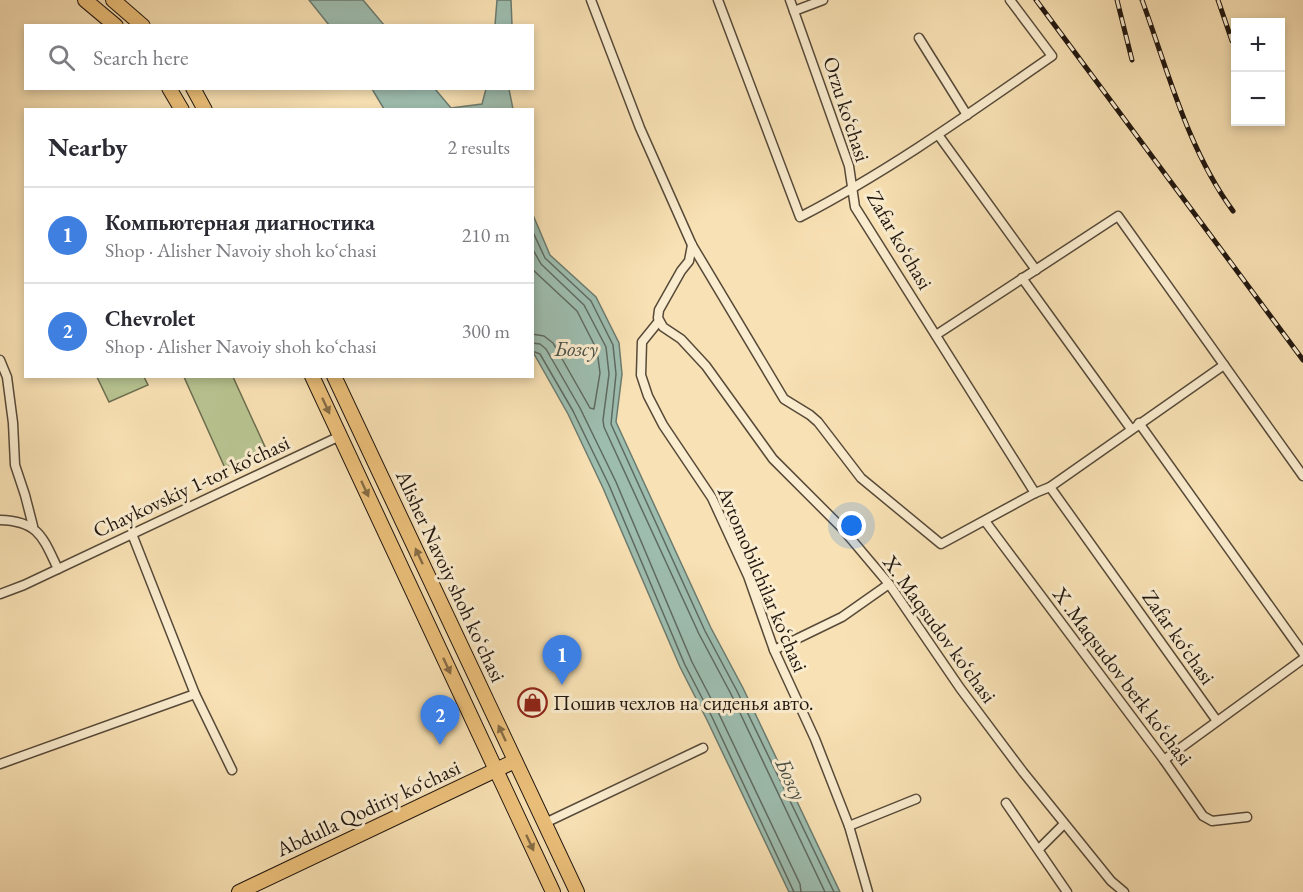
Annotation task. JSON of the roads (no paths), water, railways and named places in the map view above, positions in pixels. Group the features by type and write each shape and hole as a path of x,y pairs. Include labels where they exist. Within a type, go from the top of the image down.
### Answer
{"main road":[{"path":"85,0 114,24"},
{"path":"112,0 141,24"},
{"path":"170,90 181,108"},
{"path":"194,90 204,108"},
{"name":"Alisher Navoiy shoh koʻchasi","path":"313,378 553,892"},
{"name":"Alisher Navoiy shoh koʻchasi","path":"335,378 577,892"},
{"name":"Abdulla Qodiriy ko‘chasi","path":"239,892 515,761"}],"street":[{"name":"Zafar ko‘chasi","path":"718,0 801,217 851,191 855,207 1035,493"},
{"name":"Orzu ko‘chasi","path":"790,0 849,166 851,191 939,135 1052,56 1010,0"},
{"path":"794,11 823,0"},
{"path":"594,1 640,128 692,245 784,399 818,422 861,478 941,544 1050,487 1224,365"},
{"path":"919,38 967,115"},
{"path":"939,135 1036,270"},
{"path":"936,335 1118,216 1303,476"},
{"path":"659,321 659,310 689,261 692,245"},
{"path":"1022,278 1303,653"},
{"name":"X. Maqsudov ko‘chasi","path":"659,321 663,327 681,339 706,366 773,459 841,527 888,585 960,688 1064,824 1111,881 1124,892"},
{"name":"Avtomobilchilar ko‘chasi","path":"659,321 642,342 641,375 648,396 663,425 712,498 748,576 774,650 814,739 849,826 868,892"},
{"path":"0,360 6,377 12,412 15,465 33,526 42,536 58,569"},
{"name":"Chaykovskiy 1-tor ko‘chasi","path":"0,594 340,436"},
{"name":"Zafar ko‘chasi","path":"1050,487 1217,721"},
{"path":"0,520 16,521 33,526"},
{"name":"X .Maqsudov berk ko‘chasi","path":"985,521 1164,760 1203,816 1212,821 1247,817"},
{"path":"132,534 195,694 231,770"},
{"path":"774,650 843,617 888,585"},
{"path":"1164,760 1303,659"},
{"path":"0,764 195,694"},
{"path":"545,824 703,748"},
{"path":"849,826 916,798"},
{"path":"1006,803 1067,892"},
{"path":"1039,849 1064,824"}],"water":[{"path":"309,0 363,0 383,24 328,24"},
{"path":"497,0 511,0 512,24 495,24"},
{"path":"373,90 436,90 451,108 383,108"},
{"path":"486,90 509,90 513,108 451,108 482,104"},
{"name":"Бозсу","path":"534,217 550,255 596,297 619,343 622,374 616,422 711,628 743,688 840,892 789,892 680,667 603,488 568,414 534,354"}],"railway":[{"path":"1036,0 1303,360"},
{"path":"1117,0 1132,60"},
{"path":"1142,0 1191,136 1203,162 1233,211"},
{"path":"1218,0 1231,38"}],"place":[{"name":"Компьютерная диагностика","path":"562,685"},
{"name":"Пошив чехлов на сиденья авто.","path":"532,702"},
{"name":"Chevrolet","path":"440,745"}]}
